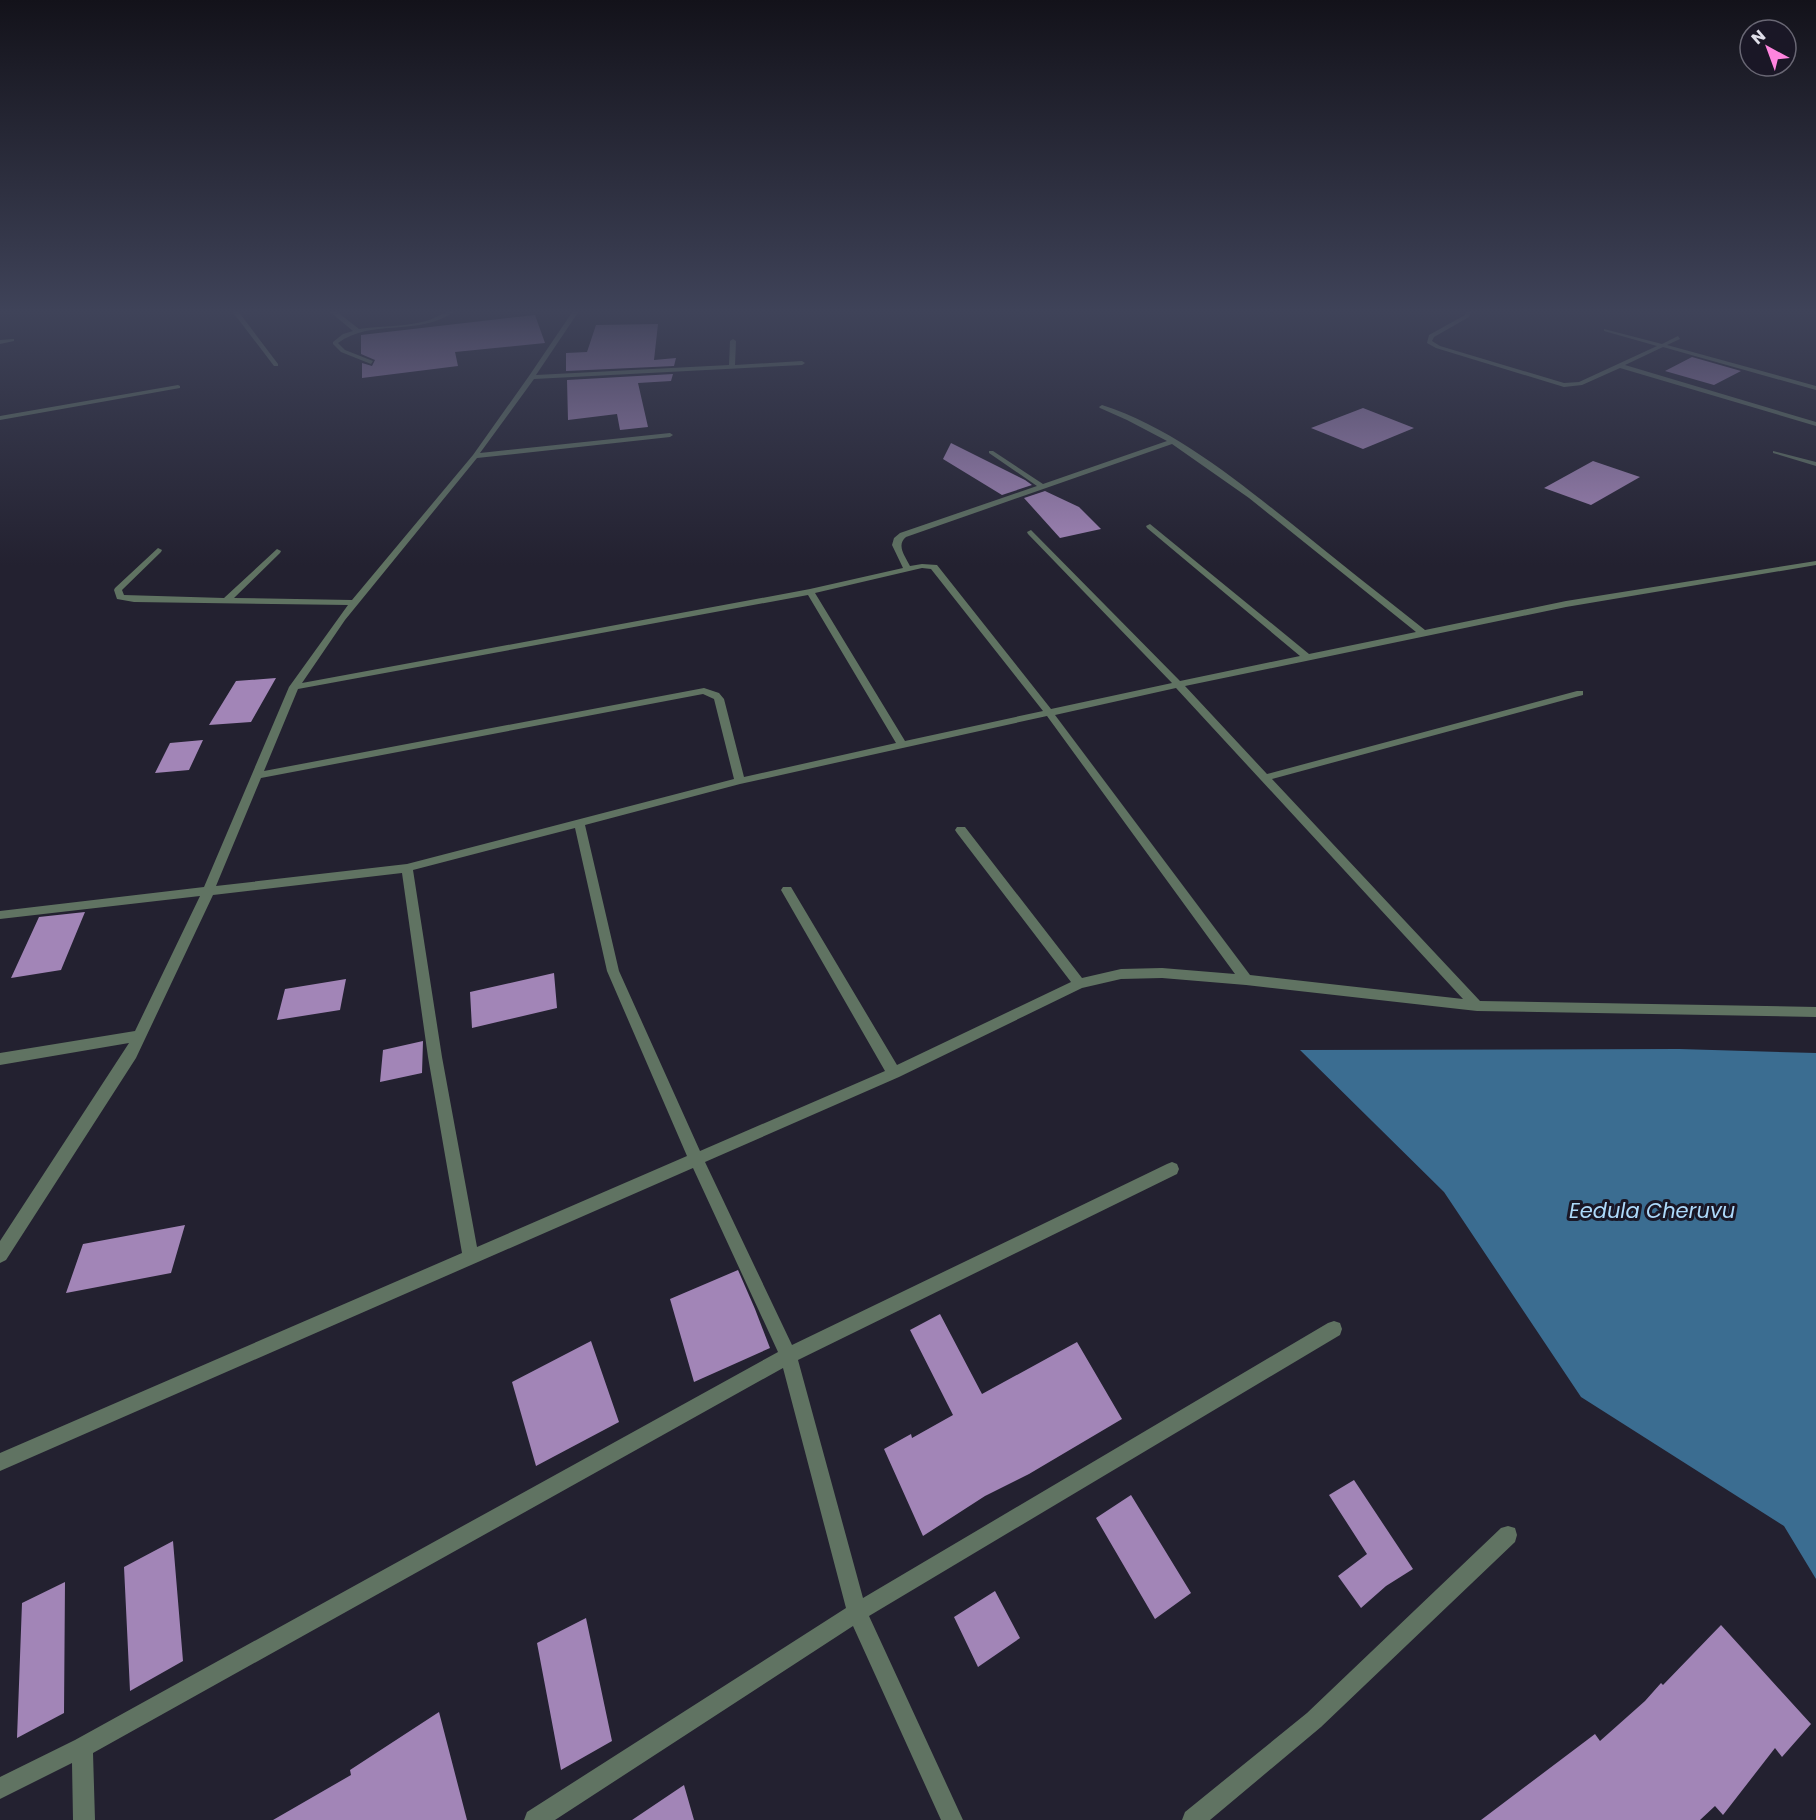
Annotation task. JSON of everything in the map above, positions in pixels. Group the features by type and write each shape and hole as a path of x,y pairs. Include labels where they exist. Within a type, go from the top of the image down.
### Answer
{"street":[{"path":"0,417 125,396"},
{"path":"0,1254 131,1054 208,892 294,687 355,603 475,456 518,396"},
{"path":"1721,396 1816,424"},
{"path":"1102,407 1131,418 1245,490 1423,633"},
{"path":"475,456 670,435"},
{"path":"908,570 896,545 903,535 1172,442"},
{"path":"991,452 1043,488"},
{"path":"1775,452 1816,464"},
{"path":"1150,526 1307,657"},
{"path":"1031,532 1178,684 1477,1006"},
{"path":"158,550 118,590 120,597 134,600 355,603"},
{"path":"226,601 277,551"},
{"path":"0,915 407,868 740,781 1178,684 1566,604 1816,563"},
{"path":"294,687 810,592 928,566 938,570 1048,713 1246,980"},
{"path":"810,592 902,745"},
{"path":"256,776 704,691 716,695 719,699 740,781"},
{"path":"1264,778 1580,693"},
{"path":"579,822 613,971 696,1159 788,1356 857,1612 952,1820"},
{"path":"961,830 1079,984"},
{"path":"407,868 435,1057 471,1257"},
{"path":"787,890 894,1073"},
{"path":"0,1461 894,1073 1079,984 1121,974 1162,973 1477,1006 1816,1012"},
{"path":"0,1059 140,1036"},
{"path":"0,1788 82,1747 788,1356 1172,1169"},
{"path":"535,1820 857,1612 1334,1329"},
{"path":"1193,1820 1314,1720 1508,1535"},
{"path":"82,1747 84,1820"}],"water":[{"name":"Eedula Cheruvu","path":"1679,1049 1816,1053 1816,1579 1784,1526 1581,1397 1444,1192 1300,1050"}],"building":[{"path":"567,396 641,396 648,427 620,430 617,414 568,420"},
{"path":"1363,408 1414,428 1363,449 1311,428"},
{"path":"951,443 1032,485 1002,495 943,459"},
{"path":"1593,461 1640,477 1591,505 1544,488"},
{"path":"1045,491 1079,507 1101,529 1060,538 1024,498"},
{"path":"276,678 251,722 209,725 236,681"},
{"path":"203,740 189,770 155,773 170,743"},
{"path":"85,912 61,970 11,978 39,917"},
{"path":"554,973 557,1008 472,1028 470,992"},
{"path":"346,979 340,1010 277,1020 285,989"},
{"path":"423,1041 422,1073 380,1082 383,1050"},
{"path":"185,1225 171,1273 66,1293 83,1244"},
{"path":"738,1270 770,1348 694,1382 670,1299"},
{"path":"940,1314 982,1394 1077,1342 1122,1419 1029,1474 985,1496 923,1536 884,1449 911,1434 912,1438 953,1415 910,1330"},
{"path":"591,1341 619,1422 536,1466 512,1382"},
{"path":"1354,1480 1413,1569 1386,1586 1361,1608 1338,1576 1367,1554 1329,1495"},
{"path":"1131,1495 1191,1593 1155,1619 1096,1518"},
{"path":"173,1541 183,1661 130,1691 124,1567"},
{"path":"65,1582 64,1713 17,1738 22,1603"},
{"path":"995,1591 1020,1638 978,1667 954,1617"},
{"path":"586,1618 612,1741 561,1770 537,1643"},
{"path":"1721,1625 1811,1724 1782,1757 1775,1748 1723,1815 1715,1806 1700,1820 1481,1820 1595,1734 1600,1741 1645,1701 1661,1683 1663,1685"},
{"path":"439,1712 467,1820 273,1820 351,1775 350,1770"},
{"path":"684,1785 694,1820 632,1820"}]}
